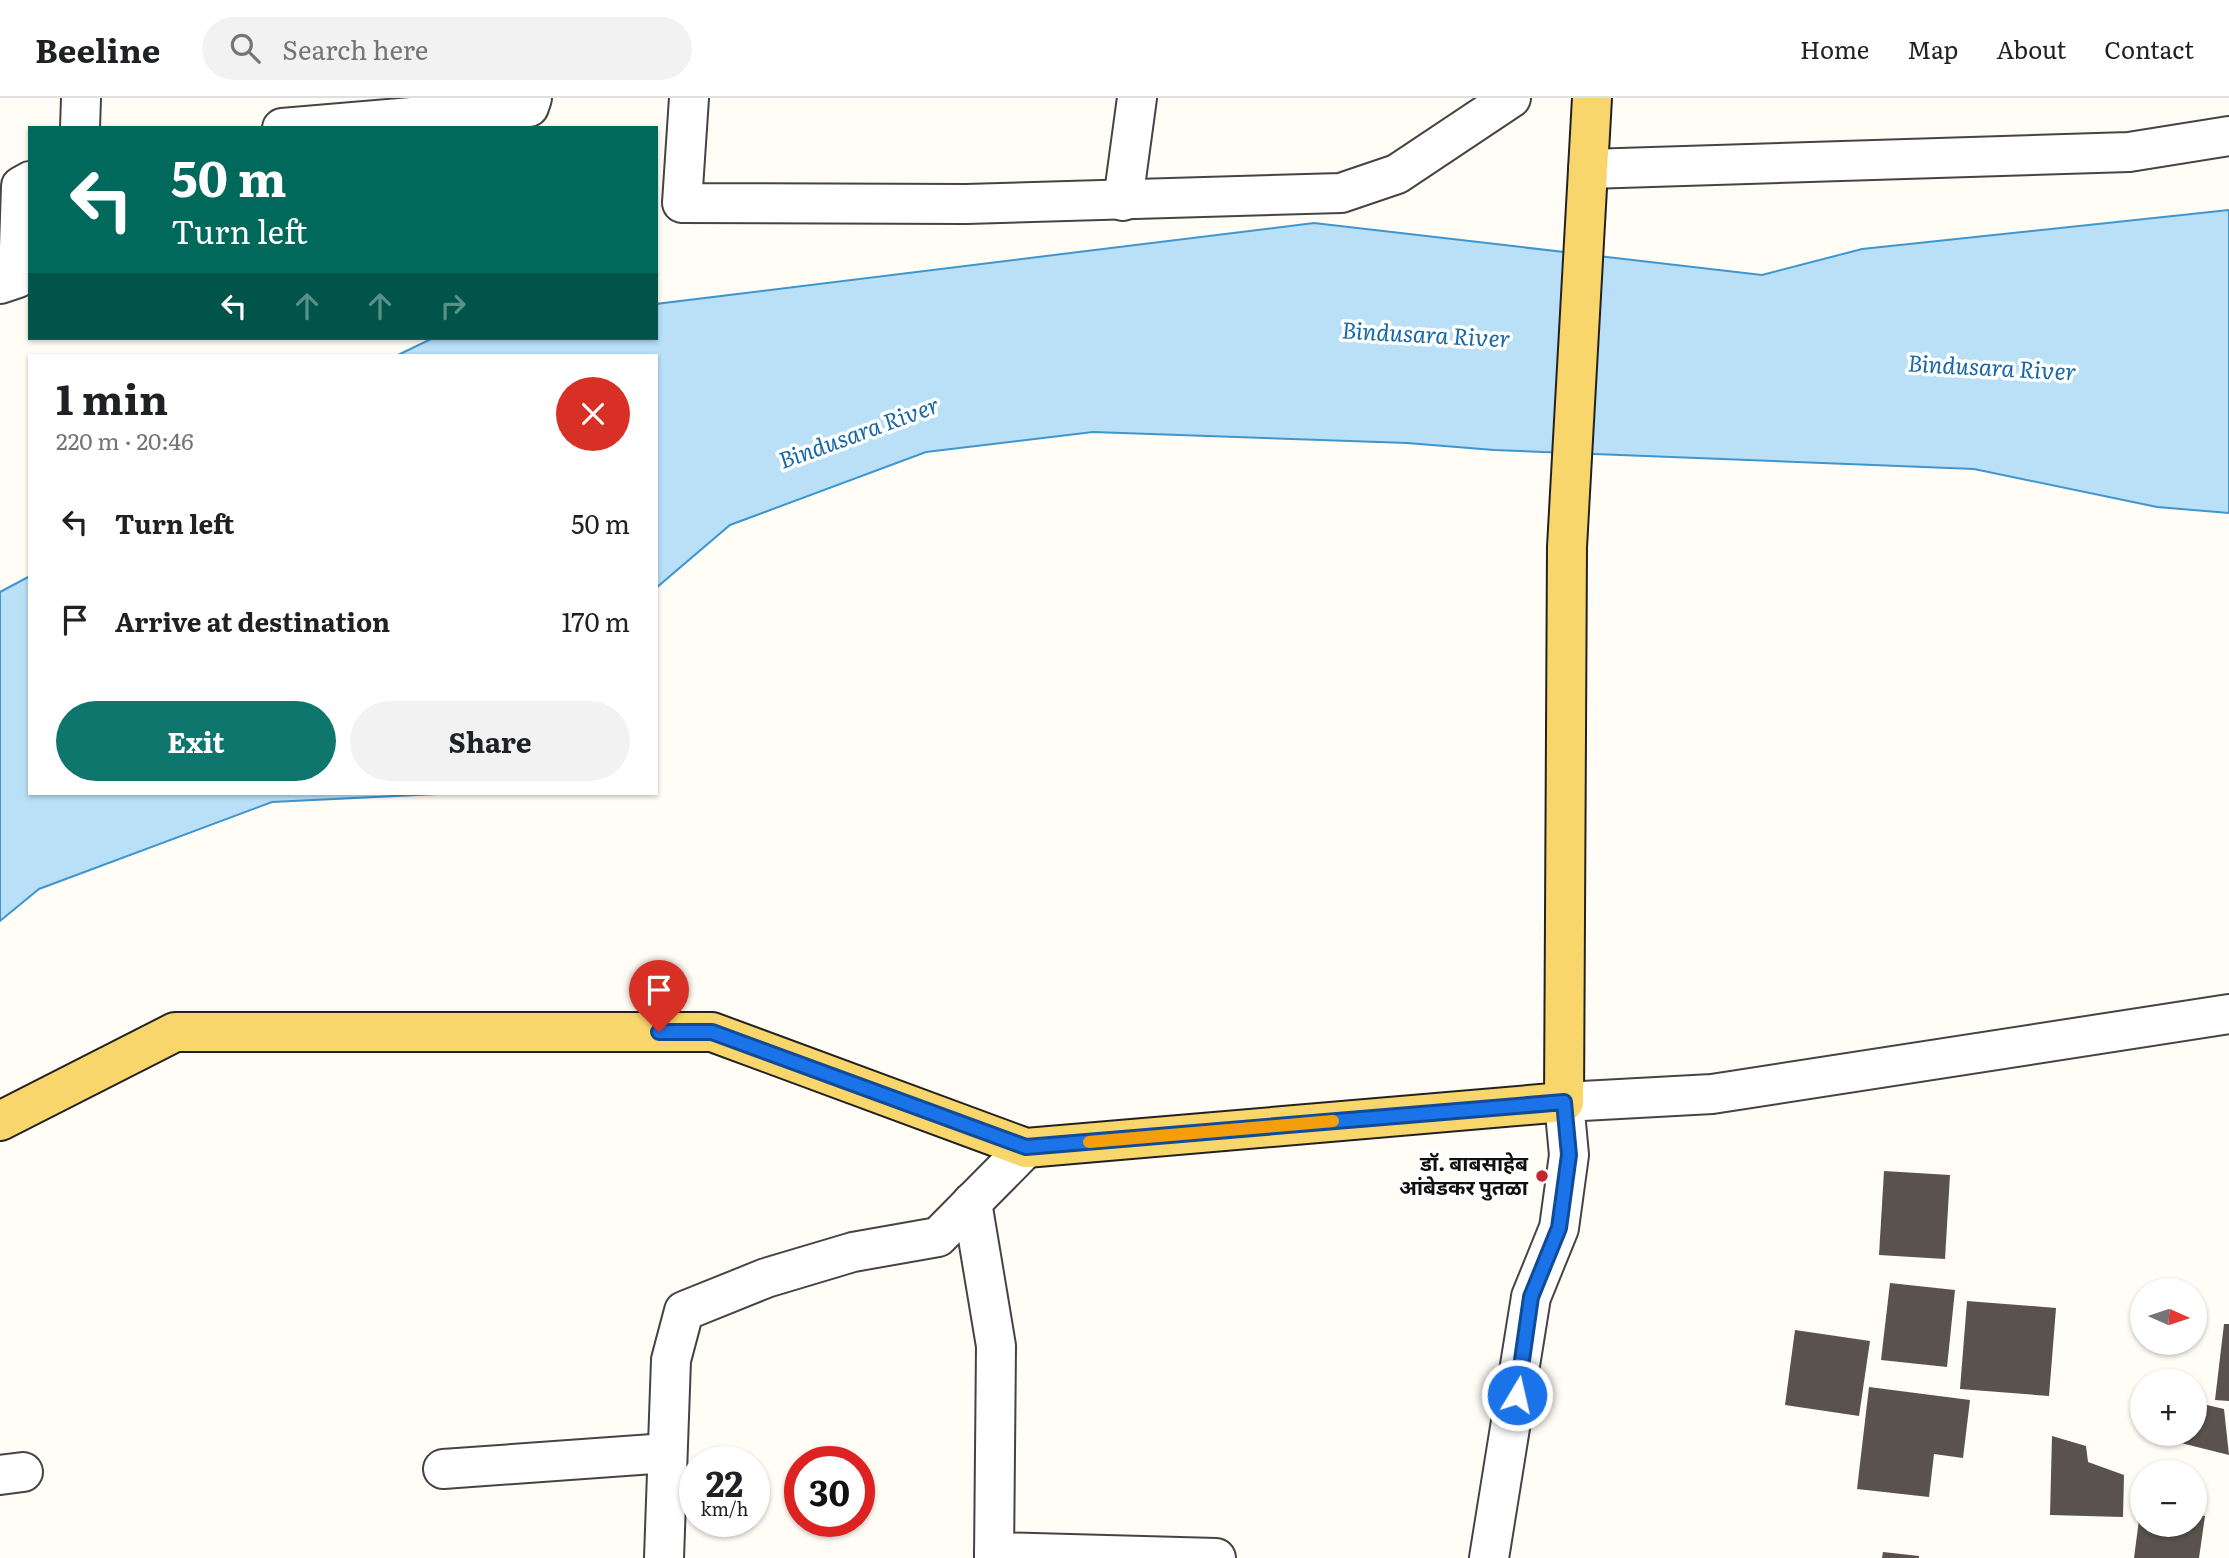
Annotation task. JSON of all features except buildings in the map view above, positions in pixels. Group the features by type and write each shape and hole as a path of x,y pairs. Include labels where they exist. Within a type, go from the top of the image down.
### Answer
{"main road":[{"path":"0,1121 175,1032 712,1032 1026,1147 1564,1102 1567,547 1592,98"}],"street":[{"path":"80,126 81,98"},
{"path":"305,126 528,107 532,98"},
{"path":"689,98 682,203 1123,201 1342,193 1397,174 1511,98"},
{"path":"1123,201 1138,98"},
{"path":"1588,169 2129,152 2229,136"},
{"path":"0,284 18,278 21,186 28,182"},
{"path":"1489,1558 1531,1297 1559,1228 1569,1155 1564,1102 1712,1094 2229,1014"},
{"path":"664,1558 671,1360 684,1311 711,1297 853,1252 938,1237 1026,1147"},
{"path":"972,1202 996,1346 994,1555 1216,1558"},
{"path":"443,1469 667,1453"}],"water":[{"name":"Bindusara River","path":"2229,210 2229,513 2157,507 1974,469 1494,450 1407,443 1093,432 926,452 730,525 658,586 658,354 400,354 429,340 658,340 658,304 1314,223 1762,275 1862,249"},
{"path":"28,577 28,795 417,795 272,802 39,889 0,921 0,592"}],"slow traffic":[{"path":"1089,1142 1333,1121"}],"place":[{"name":"डॉ. बाबसाहेब आंबेडकर पुतळा","path":"1542,1176"}],"route":[{"path":"659,1032 712,1032 1026,1147 1564,1102 1569,1155 1559,1228 1531,1297 1517,1395"}]}
